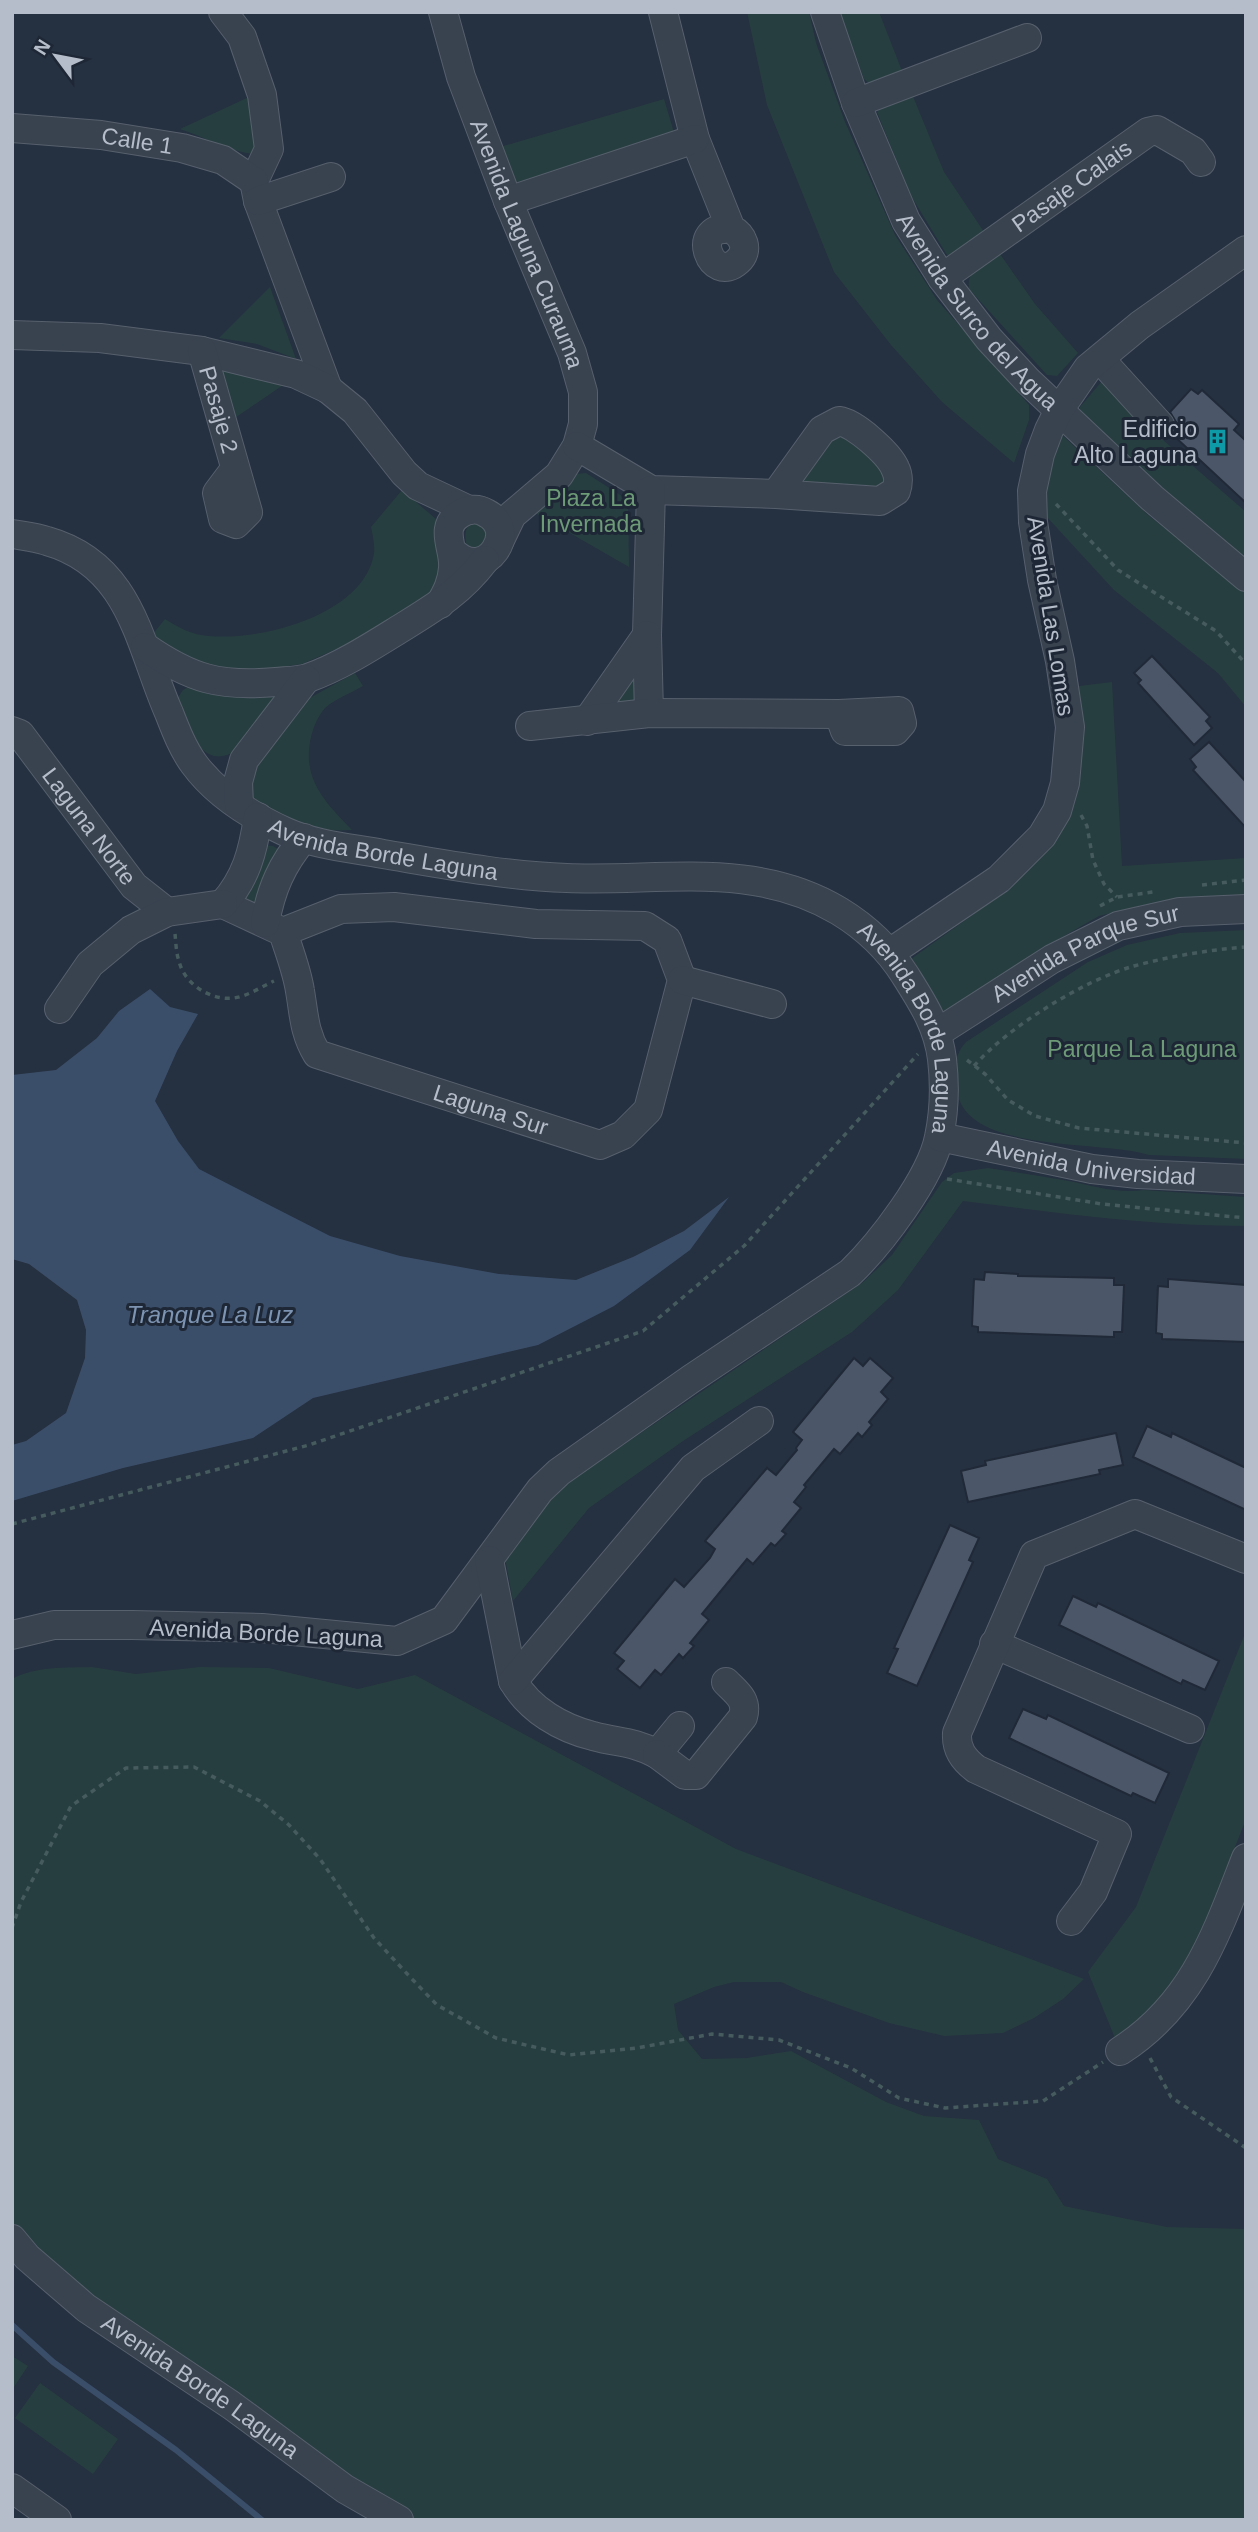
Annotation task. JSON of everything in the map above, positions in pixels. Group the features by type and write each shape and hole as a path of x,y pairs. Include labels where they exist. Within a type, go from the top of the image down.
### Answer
{"street":[{"path":"223,12 242,37 262,95 269,149 256,191 328,388"},
{"name":"Avenida Laguna Curauma","path":"145,647 169,664 195,677 226,683 253,684 306,679 362,652 440,604 468,582 492,550 512,515 559,475 577,446 584,406 581,378 508,201 461,77 443,12"},
{"path":"667,12 695,139 731,229"},
{"name":"Avenida Surco del Agua","path":"825,12 856,103 906,221 942,278 989,339 1059,410 1152,498 1246,577"},
{"path":"856,103 1027,38"},
{"name":"Calle 1","path":"12,128 101,135 182,148 223,160 256,191"},
{"name":"Pasaje Calais","path":"942,278 1148,132 1157,130 1193,151 1201,162"},
{"path":"508,201 695,139"},
{"path":"256,191 331,177"},
{"name":"Avenida Las Lomas","path":"891,953 999,879 1042,836 1056,811 1069,756 1070,727 1060,661 1042,580 1033,522 1032,491 1040,454 1059,410 1088,368 1140,325 1246,250"},
{"path":"12,335 100,338 202,351 296,374 328,388 355,411 404,473 418,486 468,515 497,523 492,550 468,562 454,553"},
{"name":"Pasaje 2","path":"202,351 235,469"},
{"path":"1100,359 1160,425"},
{"path":"577,446 651,490 776,494"},
{"path":"440,604 449,589 452,577 454,553 448,539 468,515 559,475"},
{"path":"649,713 647,635 651,490"},
{"name":"Avenida Borde Laguna","path":"12,534 46,540 62,546 93,565 120,593 145,647 160,694 193,763 205,777 248,811 304,838 435,862 566,878 720,876 762,881 807,894 862,927 891,953 928,1012 937,1032 944,1070 940,1137 932,1159 923,1179 872,1252 850,1273 691,1379 559,1472 540,1490 444,1620 397,1641 262,1628 131,1625 54,1625 12,1635"},
{"path":"587,721 647,635"},
{"path":"160,694 195,677"},
{"name":"Avenida Laguna Curauma","path":"223,904 247,870 248,811 238,782 244,760 306,679"},
{"path":"530,726 649,713 839,714"},
{"name":"Laguna Norte","path":"15,730 134,886 167,912"},
{"path":"193,763 219,764 244,760"},
{"path":"274,928 275,881 288,857 304,838"},
{"path":"59,1009 90,964 131,930 167,912 223,904 274,928 341,909 394,907 536,924 645,926 667,940 682,979 772,1003"},
{"name":"Avenida Parque Sur","path":"937,1032 1052,960 1118,926 1180,912 1246,909"},
{"name":"Laguna Sur","path":"274,928 300,989 304,1023 317,1054 600,1145 623,1135 648,1110 682,979"},
{"path":"943,1092 957,1121 989,1149"},
{"name":"Avenida Universidad","path":"940,1137 1093,1169 1246,1179"},
{"path":"923,1179 956,1157 989,1149"},
{"path":"513,1681 693,1468 759,1421"},
{"path":"1071,1921 1093,1892 1117,1834 976,1769 956,1744 957,1733 994,1644 1036,1552 1135,1514 1246,1559"},
{"path":"489,1560 513,1681 523,1699 543,1715 592,1736 640,1744 685,1775 696,1775 744,1717 743,1700 726,1682"},
{"path":"994,1644 1190,1729"},
{"path":"657,1754 680,1726"},
{"path":"1130,2045 1165,2015 1201,1966 1246,1858"},
{"name":"Avenida Borde Laguna","path":"12,2239 27,2257 86,2308 231,2405 345,2490 399,2520"},
{"path":"12,2488 57,2520"}],"path":[{"path":"1032,491 1052,499 1128,578 1216,631 1246,664"},
{"path":"1064,785 1087,826 1093,860 1104,884 1117,897"},
{"path":"974,1066 1008,1033 1047,1007 1092,983 1131,967 1202,950 1246,947"},
{"path":"179,962 191,981 210,995 234,998 250,994"},
{"path":"12,1524 309,1445 643,1331 744,1246 937,1032"},
{"path":"923,1179 1102,1204 1246,1218"},
{"path":"12,1928 20,1902 71,1807 126,1769 194,1767 260,1801 289,1825 320,1859 374,1938 437,2005 496,2038 569,2054 637,2048 712,2034 779,2040 850,2068 899,2098 945,2108 1043,2101 1130,2045 1171,2097 1246,2148"}],"green space":[{"path":"747,12 809,12 816,43 845,122 895,235 937,300 1029,405 1029,420 1014,463 942,402 891,345 834,272 767,105"},
{"path":"840,12 879,12 902,71 870,84 864,79"},
{"path":"912,94 944,172 986,235 954,256 947,255 910,194 877,112 883,106"},
{"path":"249,97 259,140 253,154 226,147 180,129"},
{"path":"664,99 675,136 514,189 500,147"},
{"path":"1000,254 1035,304 1078,353 1057,376 1047,375 969,289 970,276"},
{"path":"270,287 296,359 257,344 219,338"},
{"path":"210,361 289,381 229,422"},
{"path":"1103,380 1163,440 1246,512 1246,560 1139,470 1080,411 1080,407"},
{"path":"833,429 891,472 889,489 797,488"},
{"path":"1062,435 1148,515 1246,593 1246,707 1218,673 1114,590 1046,516 1043,488 1054,451"},
{"name":"Plaza La Invernada","path":"586,473 628,500 629,567 535,513 576,474"},
{"path":"402,490 436,519 445,563 434,591 348,644 302,664 225,673 174,656 152,635 165,619 197,634 230,636 280,629 305,621 328,609 349,595 364,578 374,554 371,527"},
{"path":"476,519 489,532 477,554 467,554 466,531"},
{"path":"642,668 640,706 604,709"},
{"path":"355,673 363,686 325,708 312,733 309,756 310,769 319,791 352,830 312,828 275,816 252,799 252,768 306,700"},
{"path":"1112,682 1122,866 1246,858 1246,896 1176,901 1099,916 1057,940 943,1017 911,959 997,896 1044,852 1071,687"},
{"path":"190,686 279,692 237,750 224,756 214,756 197,743 177,699 183,690"},
{"path":"264,845 281,851 264,904 246,906 240,892"},
{"name":"Parque La Laguna","path":"1246,930 1246,1159 1149,1155 1015,1136 990,1128 971,1116 959,1099 956,1061 966,1042 1088,962 1127,945 1180,933"},
{"path":"988,1168 1115,1190 1246,1197 1246,1226 1139,1221 963,1201 898,1290 852,1332 683,1441 589,1508 513,1601 505,1558 544,1506 573,1479 862,1283 892,1255 942,1182 954,1173"},
{"path":"1246,1631 1246,1819 1206,1921 1185,1963 1159,1999 1138,2021 1115,2038 1088,1972 1136,1907"},
{"path":"92,1667 136,1674 200,1667 269,1668 358,1689 415,1675 736,1849 1084,1979 1063,1999 1034,2018 1003,2033 944,2036 889,2023 781,1982 734,1982 714,1987 674,2004 678,2030 702,2059 747,2058 791,2051 886,2102 924,2116 979,2120 998,2159 1047,2179 1064,2206 1167,2227 1246,2229 1246,2520 402,2520 173,2361 12,2233 12,1679 41,1670"},
{"path":"12,2356 28,2366 12,2390"},
{"path":"40,2383 118,2439 93,2474 15,2418"}],"water":[{"name":"Tranque La Luz","path":"150,989 170,1007 198,1014 177,1051 155,1101 178,1141 199,1169 330,1236 400,1256 499,1274 576,1280 633,1257 684,1231 729,1197 690,1250 614,1306 538,1345 313,1398 253,1438 123,1468 12,1501 12,1445 26,1441 66,1413 85,1358 86,1330 77,1300 29,1264 12,1259 12,1075 56,1070 97,1038 119,1011"}],"building":[{"name":"Edificio Alto Laguna","path":"1191,389 1198,394 1202,390 1239,424 1234,430 1246,441 1246,503 1173,435 1176,422 1170,412"},
{"path":"1152,656 1210,717 1206,721 1212,728 1194,745 1138,683 1141,680 1134,673"},
{"path":"1209,742 1246,782 1246,828 1193,770 1196,767 1190,759"},
{"path":"985,1272 1018,1276 1114,1278 1114,1285 1124,1285 1122,1332 1114,1332 1114,1337 978,1332 978,1327 972,1326 974,1279 984,1280"},
{"path":"1168,1279 1246,1285 1246,1342 1162,1339 1162,1334 1156,1333 1158,1286 1168,1287"},
{"path":"854,1358 863,1366 870,1358 893,1378 881,1392 888,1399 869,1422 872,1425 862,1437 858,1433 840,1454 834,1449 804,1485 806,1487 794,1502 801,1508 782,1531 786,1534 775,1546 771,1543 753,1564 747,1559 702,1614 709,1620 690,1643 694,1646 683,1658 679,1654 661,1675 655,1670 640,1688 617,1669 624,1661 614,1653 675,1579 684,1587 710,1558 715,1549 705,1541 767,1468 776,1475 797,1450 802,1440 793,1432"},
{"path":"1147,1426 1171,1437 1172,1433 1246,1468 1246,1510 1133,1457"},
{"path":"1116,1433 1123,1465 1099,1470 1100,1474 968,1502 961,1471 986,1465 985,1461"},
{"path":"950,1525 979,1538 969,1560 973,1562 917,1686 887,1673 898,1649 894,1648"},
{"path":"1073,1596 1096,1607 1098,1603 1219,1661 1205,1690 1183,1680 1181,1684 1059,1625"},
{"path":"1023,1709 1046,1719 1048,1715 1169,1773 1155,1803 1133,1793 1131,1796 1009,1738"}],"waterway":[{"path":"12,2325 53,2362 176,2450 262,2520"}],"place":[{"name":"Edificio Alto Laguna","path":"1217,442"}]}
